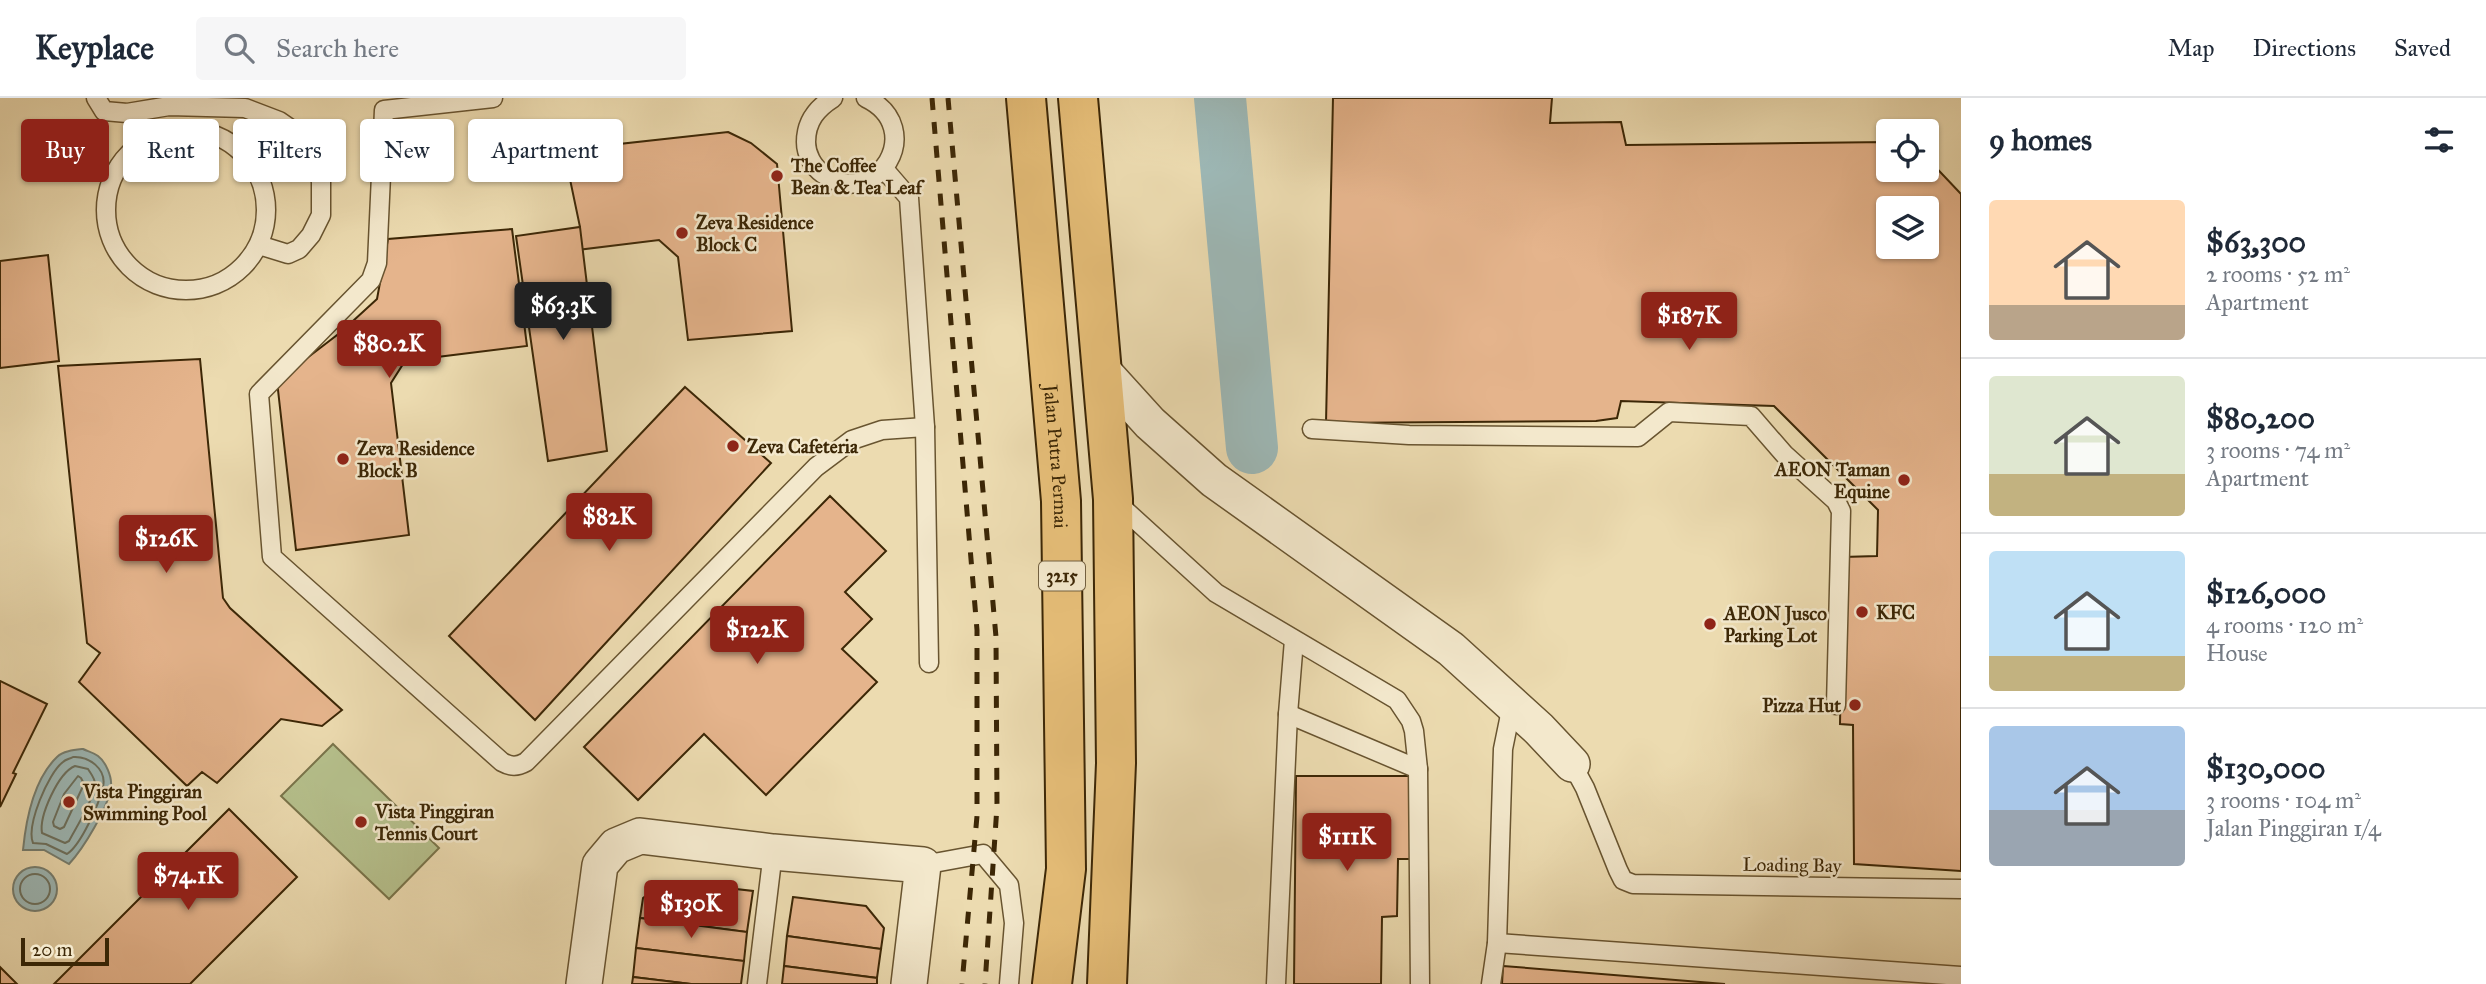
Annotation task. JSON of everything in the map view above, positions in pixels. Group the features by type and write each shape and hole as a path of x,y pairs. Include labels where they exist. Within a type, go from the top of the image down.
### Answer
{"main road":[{"path":"999,98 1032,168"},
{"name":"Jalan Putra Permai","path":"1026,98 1061,500 1066,869 1052,984"},
{"path":"1078,98 1113,499 1117,653 1116,763 1107,984"},
{"path":"1093,281 1107,231 1102,98"}],"street":[{"path":"1101,369 1150,423 1214,481 1451,649 1572,764"},
{"path":"584,984 600,865 616,846 640,836 773,852 923,865 909,984"}],"lane":[{"path":"96,98 104,111 113,113 169,106 245,108 279,121 308,141 315,151 321,182 321,215 311,235 299,249 288,254 259,245"},
{"path":"493,98 385,104 377,263 371,280 259,394 271,551 276,562 502,762 510,766 519,766 526,762 816,467 852,440 882,430 925,427"},
{"path":"823,100 806,131 806,145 810,159 818,171 844,184 859,183 872,178 884,169 892,156 895,142 893,127 887,114 877,103 866,98"},
{"path":"193,130 218,136 240,150 256,170 265,194 266,220 259,245 243,267 221,283 195,290 167,289 143,278 123,261 110,236 106,210 110,183 124,160 144,142 167,132 193,130"},
{"path":"884,169 909,198 925,427 929,663"},
{"path":"1312,429 1409,435 1638,437 1668,412 1751,416 1784,454 1836,500 1841,511 1836,705"},
{"path":"1113,499 1216,593 1397,700 1411,721 1418,769 1420,984"},
{"path":"1276,984 1294,640"},
{"path":"1492,984 1497,943 1503,749 1512,705"},
{"path":"1288,715 1418,769"},
{"name":"Loading Bay","path":"1572,764 1585,788 1623,880 1633,884 1961,889"},
{"path":"757,984 773,852"},
{"path":"923,865 983,854 1009,885 1014,923 1009,984"},
{"path":"1497,943 1961,976"}],"green space":[{"name":"Vista Pinggiran Tennis Court","path":"333,744 439,848 389,899 281,796"}],"water":[{"name":"Vista Pinggiran Swimming Pool","path":"83,749 101,759 111,778 106,805 94,827 69,864 44,850 23,850 32,800 42,777 59,755"},
{"path":"35,867 50,874 57,889 50,904 35,911 20,904 13,889 20,874"}],"building":[{"name":"AEON Taman Equine","path":"1333,98 1552,98 1550,123 1621,122 1626,145 1876,142 1876,182 1939,182 1939,171 1961,194 1961,871 1854,864 1853,725 1840,724 1843,557 1877,556 1878,510 1774,406 1621,401 1617,418 1596,421 1326,423"},
{"name":"Zeva Residence Block C","path":"728,132 751,143 777,164 792,331 688,340 678,257 659,240 577,250 580,227 571,182 623,182 623,144"},
{"path":"580,227 607,451 548,461 516,236"},
{"name":"Zeva Residence Block B","path":"512,229 527,346 405,361 391,383 409,535 296,550 277,381 341,332 377,299 388,239"},
{"path":"48,255 59,361 0,368 0,261"},
{"path":"200,359 223,598 230,608 342,710 322,726 281,719 217,783 202,772 187,786 79,682 100,653 87,643 58,366"},
{"path":"685,387 771,463 535,720 449,636"},
{"path":"830,496 886,551 845,592 872,619 842,649 877,682 766,795 704,734 638,800 584,747"},
{"path":"0,681 47,704 13,773 16,774 0,807"},
{"path":"1296,776 1413,776 1412,859 1398,859 1397,916 1382,917 1381,984 1294,984"},
{"path":"229,809 297,877 190,984 54,984"},
{"path":"665,881 753,891 747,932 640,918 643,898"},
{"path":"793,897 866,906 884,928 881,949 787,936"},
{"path":"640,918 747,932 744,961 636,948"},
{"path":"787,936 881,949 877,978 784,966"},
{"path":"636,948 744,961 741,984 691,984 633,977"},
{"path":"784,966 877,978 877,984 782,984"},
{"path":"1503,966 1725,984 1502,984"},
{"path":"0,967 17,984 0,984"},
{"path":"633,977 691,984 632,984"}],"waterway":[{"path":"1220,98 1252,448"}],"railway":[{"path":"932,98 977,630 977,816 962,984"},
{"path":"948,98 996,637 997,806 985,984"}],"place":[{"name":"The Coffee Bean & Tea Leaf","path":"777,176"},
{"name":"Zeva Residence Block C","path":"682,233"},
{"name":"Zeva Cafeteria","path":"733,446"},
{"name":"Zeva Residence Block B","path":"343,459"},
{"name":"AEON Taman Equine","path":"1904,480"},
{"name":"KFC","path":"1862,612"},
{"name":"AEON Jusco Parking Lot","path":"1710,624"},
{"name":"Pizza Hut","path":"1855,705"},
{"name":"Vista Pinggiran Swimming Pool","path":"69,802"},
{"name":"Vista Pinggiran Tennis Court","path":"361,822"}]}
